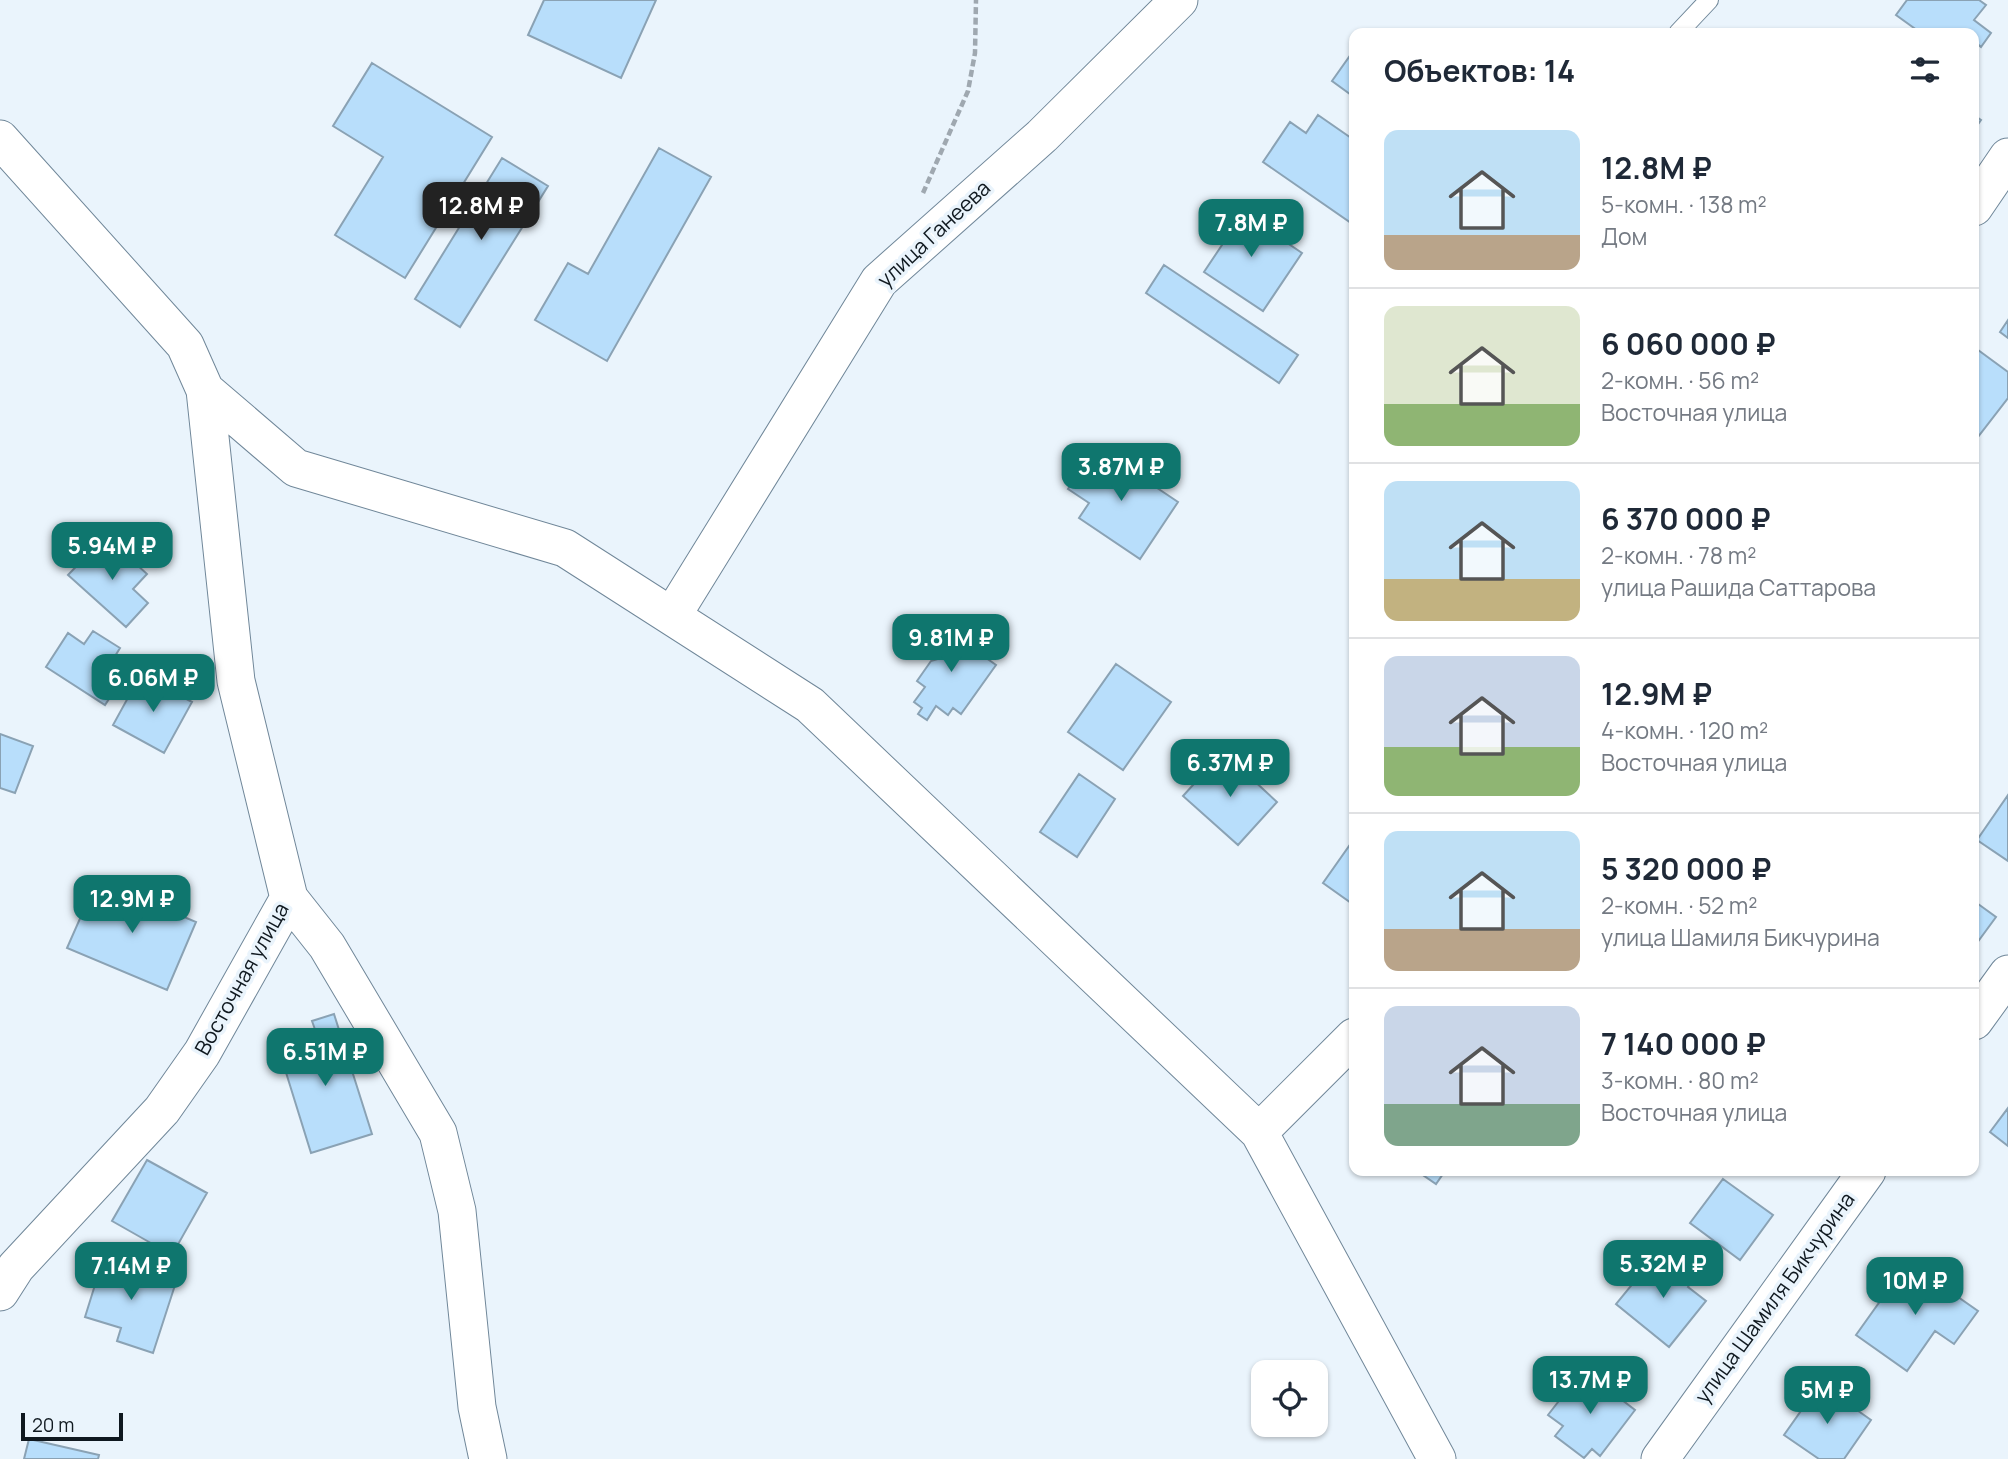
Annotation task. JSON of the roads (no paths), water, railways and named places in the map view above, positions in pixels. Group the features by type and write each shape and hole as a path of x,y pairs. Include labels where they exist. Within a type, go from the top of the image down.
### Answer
{"street":[{"name":"улица Ганеева","path":"672,616 879,281 1042,136 1179,0"},
{"path":"0,139 185,345 205,390 296,468 565,548 810,705 1259,1132 1437,1459"},
{"path":"1979,200 2008,157"},
{"name":"Восточная улица","path":"0,1292 16,1267 162,1110 202,1053 289,898 236,681 205,390"},
{"path":"289,898 327,946 438,1133 457,1211 477,1407 488,1459"},
{"path":"1979,1014 2008,974"},
{"path":"1259,1132 1349,1042"},
{"name":"улица Шамиля Бикчурина","path":"1660,1459 1863,1176"}],"lane":[{"path":"1683,28 1709,0"}]}
